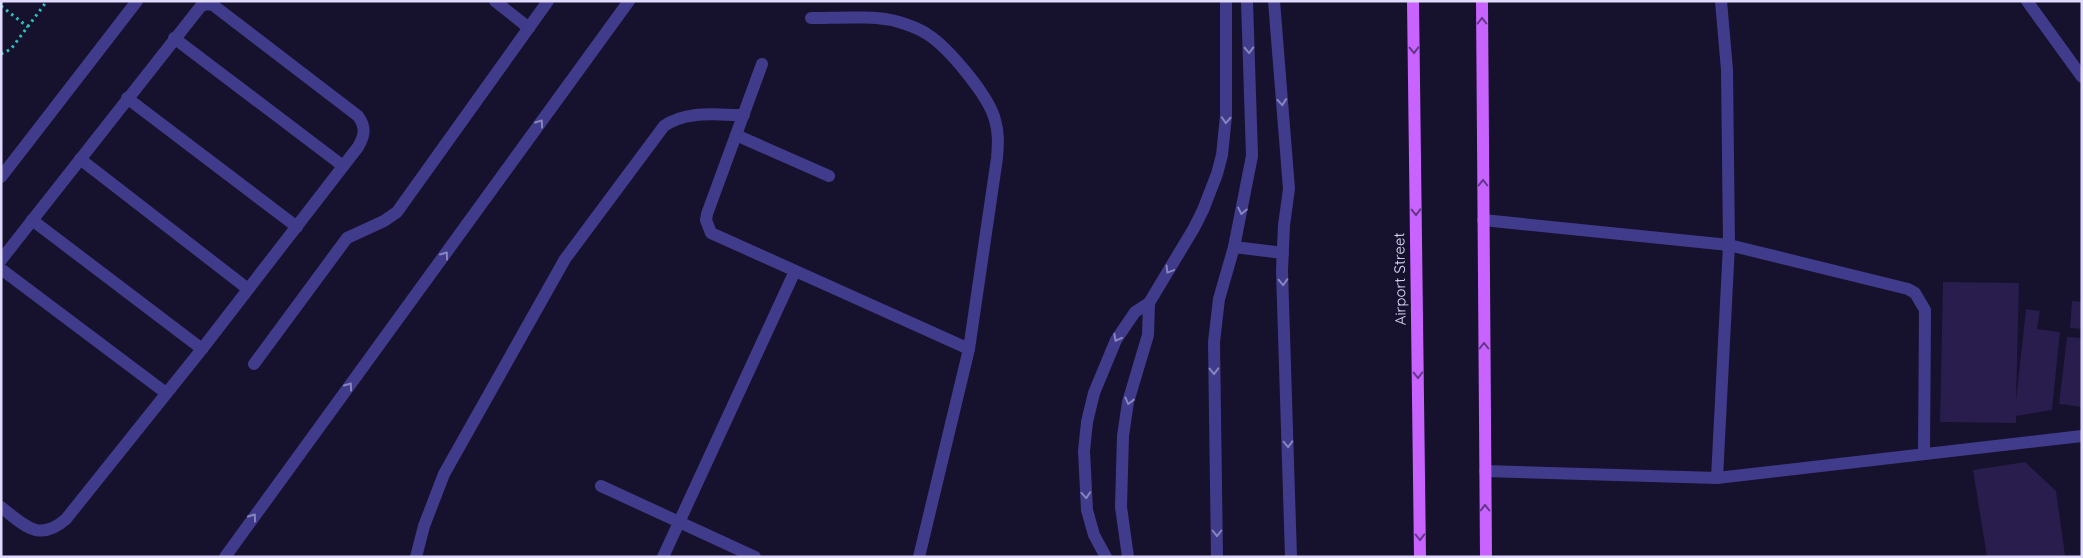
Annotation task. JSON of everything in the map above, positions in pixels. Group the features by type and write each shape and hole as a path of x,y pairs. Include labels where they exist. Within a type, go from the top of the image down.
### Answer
{"main road":[{"name":"Airport Street","path":"1413,1 1420,557"},
{"path":"1482,1 1486,557"}],"street":[{"path":"1,177 137,1"},
{"path":"495,1 529,28"},
{"path":"254,364 347,238 384,221 397,212 548,1"},
{"path":"225,557 629,1"},
{"path":"1106,557 1094,535 1087,510 1084,451 1087,422 1094,393 1116,340 1135,312 1149,303 1204,210 1222,155 1226,116 1226,1"},
{"path":"1217,557 1214,342 1219,299 1234,247 1252,156 1247,1"},
{"path":"1274,1 1289,189 1284,225 1283,253 1292,557"},
{"path":"1717,478 1729,245 1727,70 1721,1"},
{"path":"2026,1 2082,77"},
{"path":"1,260 196,10 206,4 213,6 351,110 363,123 364,132 358,147 202,349 66,520 58,527 47,531 36,531 26,526 1,506"},
{"path":"811,18 879,19 913,26 942,45 987,101 995,119 999,138 969,349 919,557"},
{"path":"174,38 343,166"},
{"path":"762,64 707,214 707,227 711,233 969,349"},
{"path":"127,98 297,227"},
{"path":"416,557 424,526 444,474 572,248 664,126 671,121 688,115 744,115"},
{"path":"736,135 829,176"},
{"path":"80,159 248,289"},
{"path":"32,220 202,349"},
{"path":"1483,220 1729,245 1908,289 1915,293 1925,310 1924,454"},
{"path":"1234,247 1283,253"},
{"path":"1,269 166,393"},
{"path":"663,557 795,271"},
{"path":"1128,557 1121,506 1122,436 1128,402 1148,335 1149,303"},
{"path":"1485,471 1717,478 2082,436"},
{"path":"600,486 755,557"}],"path":[{"path":"1,54 11,49 47,1"},
{"path":"1,3 28,27"}],"building":[{"path":"1943,282 2019,283 2016,401 2026,309 2040,311 2037,329 2060,332 2052,410 2016,416 2016,423 1940,422"},
{"path":"2072,301 2082,302 2082,329 2070,328"},
{"path":"2067,337 2082,338 2082,407 2059,404"},
{"path":"2025,462 2056,491 2065,555 2053,557 1987,557 1973,470"}]}
